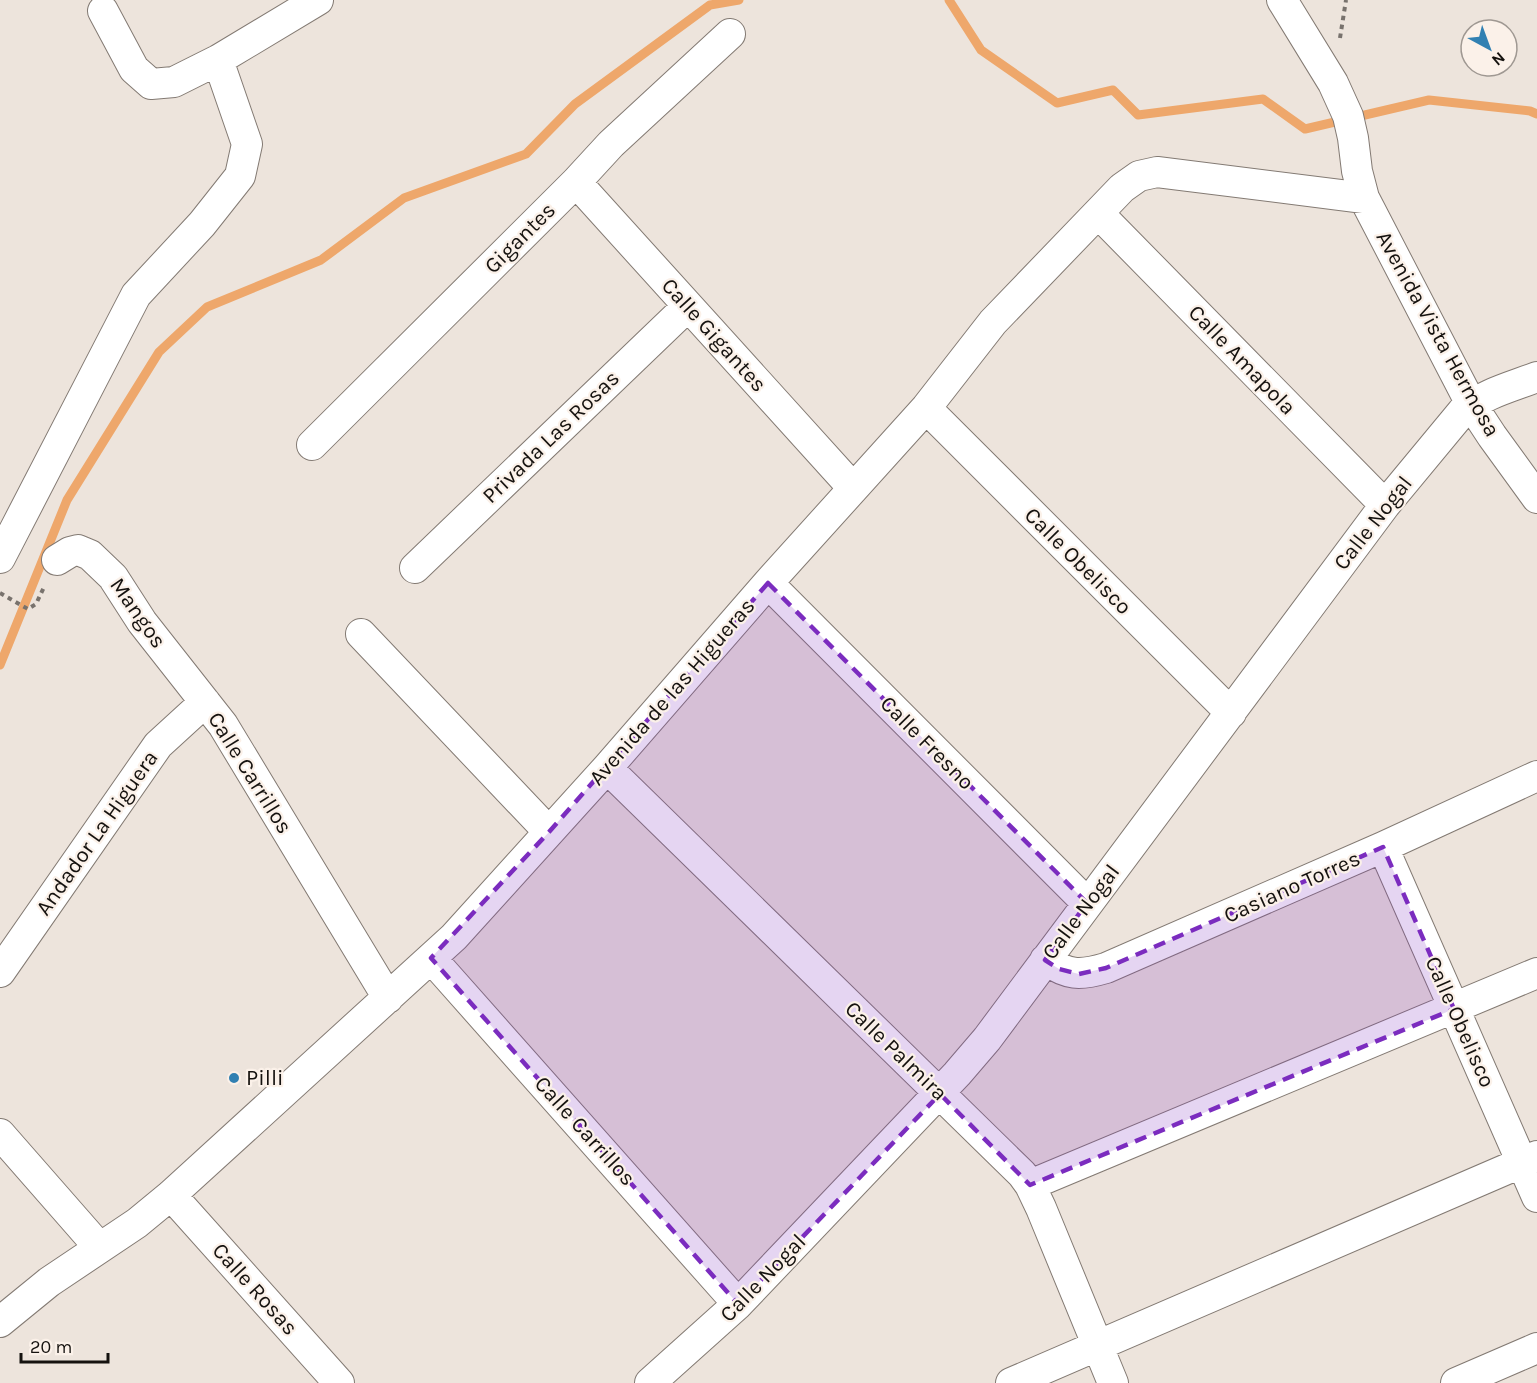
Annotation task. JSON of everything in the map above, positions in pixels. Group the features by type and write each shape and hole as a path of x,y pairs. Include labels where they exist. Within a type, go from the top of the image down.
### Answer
{"street":[{"path":"103,12 134,69 151,84 174,82 218,60 318,0"},
{"name":"Avenida Vista Hermosa","path":"1282,0 1334,83 1349,121 1364,198 1472,404 1537,498"},
{"name":"Gigantes","path":"312,445 576,182 611,144 730,34"},
{"path":"0,558 136,295 202,224 240,176 247,144 218,60"},
{"name":"Avenida de las Higueras","path":"0,1322 49,1282 137,1223 171,1195 454,937 926,408 993,322 1122,188 1139,176 1148,173 1364,198"},
{"name":"Calle Gigantes","path":"576,182 853,488"},
{"name":"Calle Amapola","path":"1099,214 1385,505"},
{"name":"Privada Las Rosas","path":"415,567 688,306"},
{"name":"Calle Nogal","path":"650,1383 738,1305 940,1094 987,1039 1385,505 1454,422 1472,404 1489,394 1537,377"},
{"name":"Calle Obelisco","path":"926,408 1231,713"},
{"name":"Mangos","path":"57,560 78,550 90,555 104,567 142,622 205,702"},
{"name":"Calle Fresno","path":"768,583 1087,903"},
{"path":"361,634 549,832"},
{"name":"Andador La Higuera","path":"0,972 158,745 205,702"},
{"name":"Calle Carrillos","path":"205,702 223,725 387,998"},
{"name":"Calle Palmira","path":"607,768 1010,1162 1030,1185 1113,1383"},
{"name":"Casiano Torres","path":"1045,960 1059,969 1079,974 1106,968 1537,776"},
{"name":"Calle Obelisco","path":"1383,846 1454,1009 1530,1160 1537,1197"},
{"name":"Calle Carrillos","path":"431,958 738,1305"},
{"path":"1030,1185 1537,973"},
{"path":"0,1134 99,1247"},
{"path":"1011,1383 1530,1160"},
{"name":"Calle Rosas","path":"171,1195 339,1383"},
{"path":"1456,1383 1537,1348"}],"path":[{"path":"0,593 28,609"}],"highlighted area":[{"path":"768,583 1087,903 1045,960 1059,969 1079,974 1106,968 1383,847 1454,1009 1030,1185 940,1094 738,1304 431,958 549,832"}],"waterway":[{"path":"0,665 67,500 159,352 207,307 321,260 404,198 526,154 575,104 710,5 739,0"},
{"path":"949,0 981,50 1057,103 1113,90 1138,115 1263,99 1305,129 1429,100 1530,111 1537,114"}],"place":[{"name":"Pilli","path":"234,1078"}]}
